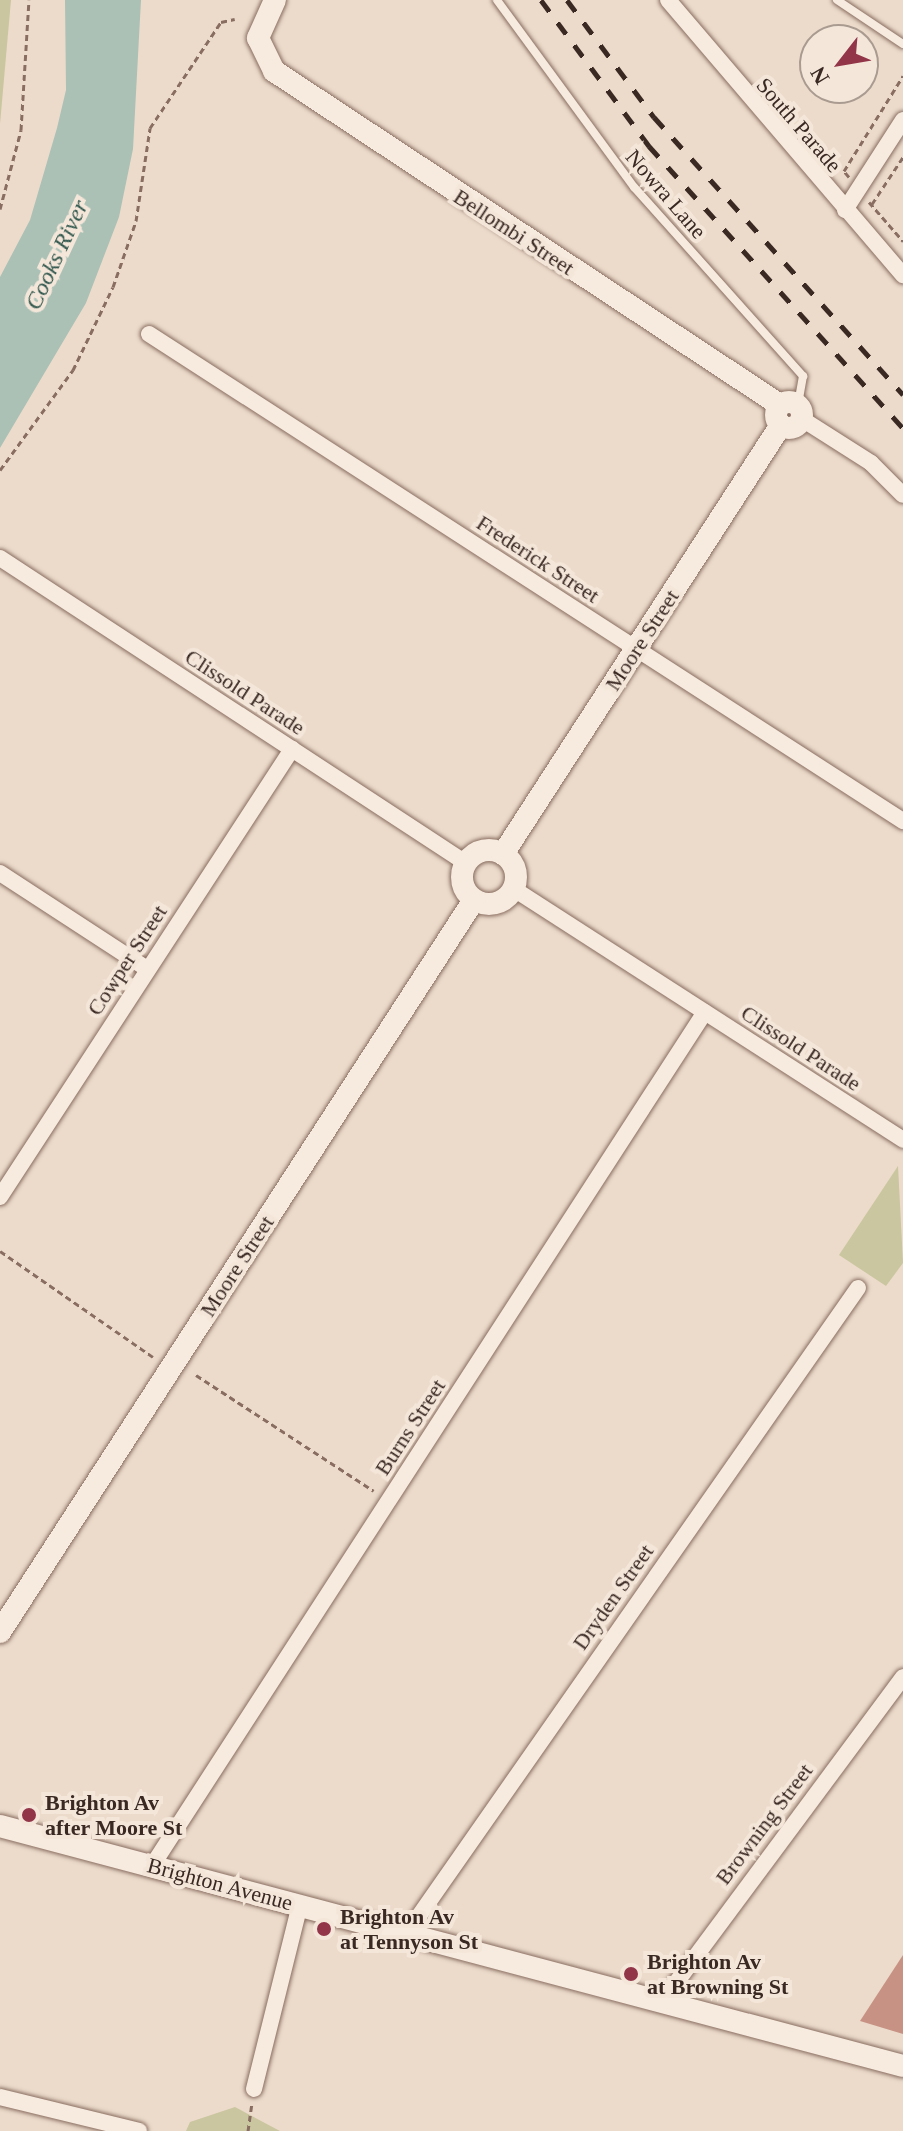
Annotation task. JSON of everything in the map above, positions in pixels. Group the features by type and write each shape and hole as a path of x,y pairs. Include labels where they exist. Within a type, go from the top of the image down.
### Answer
{"street":[{"name":"Bellombi Street","path":"275,0 260,26 259,47 274,71 790,414"},
{"name":"South Parade","path":"668,0 903,275"},
{"path":"845,210 903,120"},
{"name":"Frederick Street","path":"149,334 903,821"},
{"path":"790,414 861,456 903,495"},
{"name":"Moore Street","path":"503,854 790,414"},
{"name":"Clissold Parade","path":"0,558 466,863"},
{"name":"Cowper Street","path":"0,1197 292,749"},
{"path":"482,851 503,854 516,872 514,889 492,905 474,900 462,879 466,863 482,851"},
{"path":"0,873 147,969"},
{"name":"Clissold Parade","path":"514,889 903,1140"},
{"name":"Moore Street","path":"0,1632 474,900"},
{"name":"Burns Street","path":"152,1866 705,1012"},
{"name":"Dryden Street","path":"407,1933 858,1288"},
{"name":"Browning Street","path":"664,1999 903,1677"},
{"name":"Brighton Avenue","path":"0,1826 664,1999 903,2066"},
{"path":"254,2089 300,1905"},
{"path":"0,2097 139,2131"}],"lane":[{"name":"Nowra Lane","path":"497,0 634,187 803,376 790,414"},
{"path":"837,0 903,44"}],"path":[{"path":"0,209 21,130 29,0"},
{"path":"0,470 73,370 113,287 136,221 150,128 221,22 235,19"},
{"path":"903,76 844,171 903,241"},
{"path":"872,206 903,157"},
{"path":"0,1251 153,1357"},
{"path":"196,1375 389,1501"},
{"path":"248,2131 254,2089"}],"shaded area":[{"path":"0,0 11,0 0,124"},
{"path":"898,1166 903,1263 886,1286 839,1255"},
{"path":"235,2107 280,2131 186,2131 190,2122"}],"water":[{"name":"Cooks River","path":"65,0 141,0 133,149 119,217 86,303 0,448 0,277 30,220 66,90"}],"building":[{"path":"903,1955 903,2034 860,2021"}],"railway":[{"path":"541,0 649,146 903,428"},
{"path":"567,0 654,117 903,395"}],"place":[{"name":"Brighton Av after Moore St","path":"29,1815"},
{"name":"Brighton Av at Tennyson St","path":"324,1929"},
{"name":"Brighton Av at Browning St","path":"631,1974"}]}
